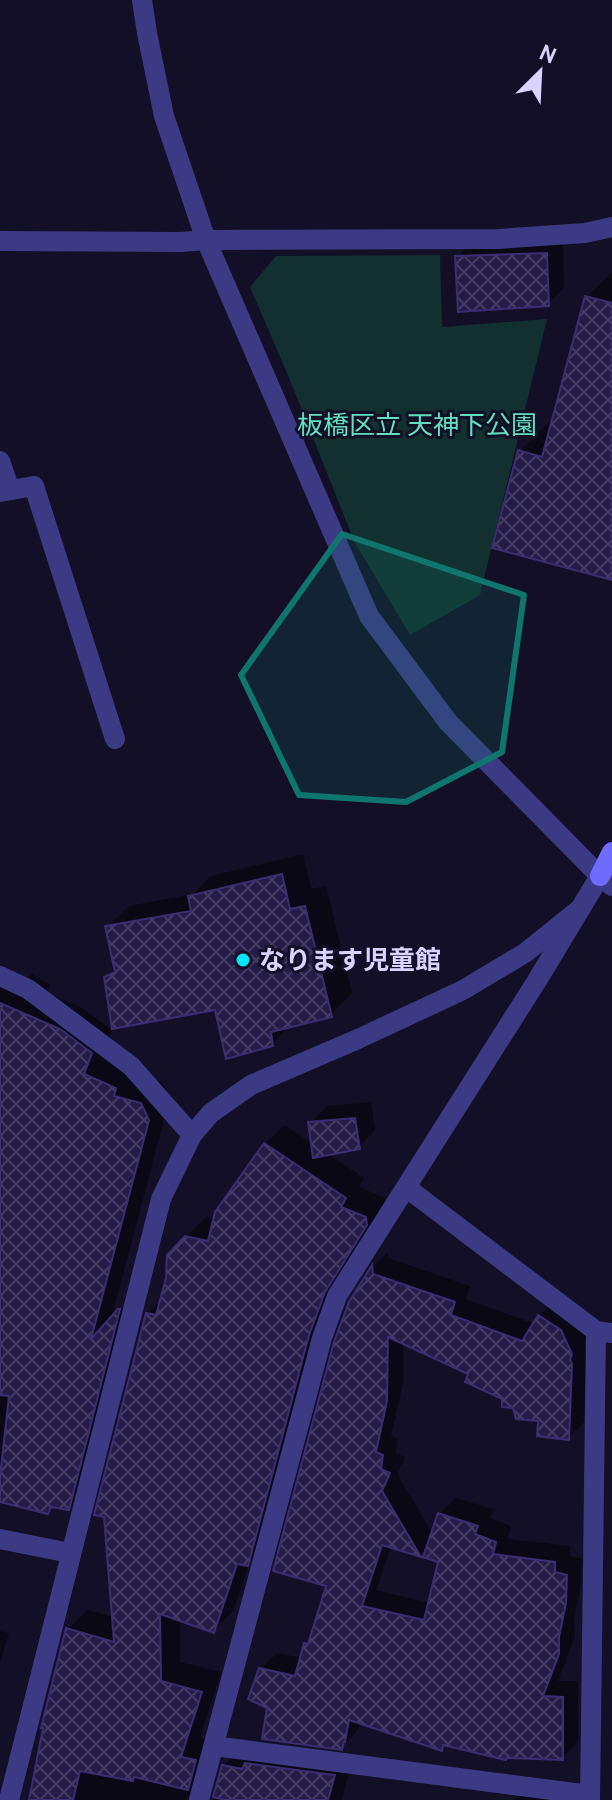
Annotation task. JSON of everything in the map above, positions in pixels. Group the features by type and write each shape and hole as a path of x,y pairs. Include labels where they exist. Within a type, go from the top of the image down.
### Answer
{"street":[{"path":"142,0 164,116 206,240 369,616 448,722 606,881"},
{"path":"0,241 498,239 585,233 612,227"},
{"path":"0,461 5,491 34,486 115,739"},
{"path":"9,1800 161,1199 192,1135 211,1113 251,1085 463,990 525,953 581,908 606,881 612,852"},
{"path":"199,1800 322,1338 337,1296 581,908"},
{"path":"0,976 28,989 131,1066 192,1135"},
{"path":"214,1746 590,1798 604,1332 407,1188"},
{"path":"0,1539 70,1553"}],"highlighted area":[{"path":"342,534 524,595 502,752 406,802 299,795 241,675"}],"green space":[{"name":"板橋区立 天神下公園","path":"440,255 442,327 547,319 480,595 410,635 354,541 250,287 276,256"}],"building":[{"path":"547,253 549,306 458,312 455,256"},
{"path":"585,296 612,303 612,580 492,548 518,450 542,457"},
{"path":"282,874 290,909 305,906 332,1017 271,1032 273,1046 226,1059 215,1010 112,1029 104,977 115,972 105,926 191,911 188,896"},
{"path":"0,1003 60,1029 92,1053 84,1074 116,1088 114,1096 141,1103 149,1120 91,1339 120,1309 69,1510 51,1507 48,1514 0,1502 9,1396 0,1395"},
{"path":"355,1118 360,1149 313,1158 308,1122"},
{"path":"264,1143 346,1198 341,1207 366,1217 367,1225 325,1292 309,1335 248,1566 237,1564 214,1633 160,1614 161,1681 202,1692 181,1757 196,1760 188,1790 134,1777 133,1781 80,1771 73,1800 29,1800 41,1728 66,1628 114,1642 104,1517 94,1515 146,1313 156,1315 166,1278 167,1255 185,1236 208,1241 215,1212"},
{"path":"372,1265 373,1274 455,1302 451,1315 522,1341 538,1315 561,1330 572,1354 569,1440 537,1436 538,1421 516,1419 513,1408 502,1407 502,1399 465,1382 468,1374 388,1337 387,1401 376,1452 383,1455 381,1469 390,1473 382,1491 421,1557 382,1545 362,1606 424,1620 438,1562 423,1557 438,1513 478,1526 475,1534 496,1542 493,1554 555,1562 555,1572 567,1575 566,1603 559,1654 543,1696 563,1697 563,1760 506,1760 443,1745 442,1751 349,1720 342,1750 262,1739 267,1708 248,1699 259,1668 295,1676 326,1586 273,1571 334,1342 349,1302"},
{"path":"245,1763 335,1775 328,1800 226,1800 213,1797 222,1765 242,1769"}],"place":[{"name":"なります児童館","path":"243,960"}]}
